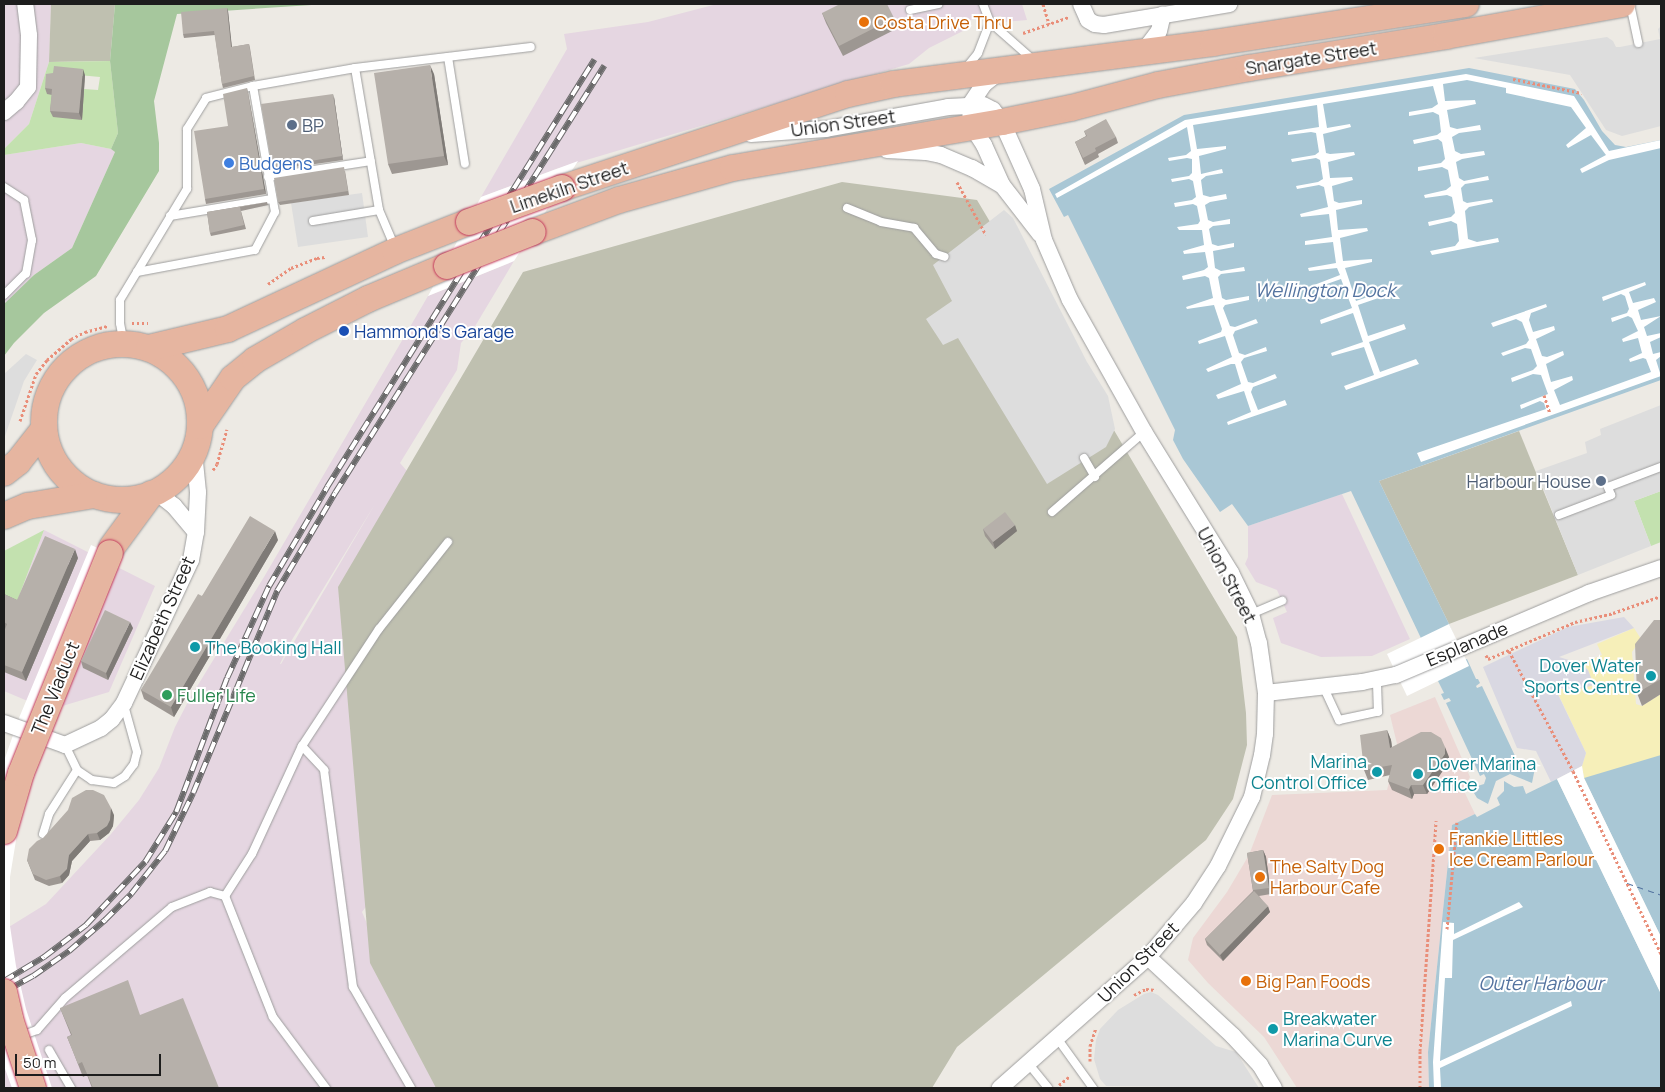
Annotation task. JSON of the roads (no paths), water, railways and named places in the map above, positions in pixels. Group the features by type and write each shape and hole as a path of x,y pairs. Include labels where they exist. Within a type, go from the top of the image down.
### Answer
{"highway":[{"name":"Snargate Street","path":"1004,69 1143,52 1431,7 1466,4"},
{"name":"Snargate Street","path":"971,115 1002,122 1071,108 1158,85 1622,4"},
{"name":"Limekiln Street","path":"137,346 228,329 395,251 469,222 562,188 848,94 894,84 1004,69"},
{"name":"Limekiln Street","path":"200,426 233,378 255,360 305,331 368,300 447,266 619,200 684,180 742,166 853,145 971,115"},
{"path":"4,516 28,506 101,497 139,498 154,493 172,482 185,469 194,452 200,426 196,398 191,385 173,363 137,346 108,345 92,350 65,368 48,396 44,413 44,429 48,446 55,462 66,476 79,487 101,497"},
{"path":"4,473 18,462 44,429"},
{"name":"The Viaduct","path":"4,831 21,773 111,550 154,493"},
{"name":"The Viaduct","path":"101,497 112,512 111,550"},
{"path":"4,992 21,1057 33,1088"}],"street":[{"path":"4,112 16,102 28,87 29,35 25,4"},
{"path":"1082,8 1088,20 1104,25 1229,4"},
{"path":"1143,52 1159,31 1163,14"},
{"path":"971,115 984,84 1004,69"},
{"name":"Union Street","path":"715,137 826,128 948,107 971,115 1002,185 1044,240"},
{"name":"Union Street","path":"1002,122 1032,189 1044,240 1070,300 1144,432 1230,573 1251,614 1259,643 1266,693 1262,755 1252,797 1200,895 1181,920 1148,957 1003,1087"},
{"name":"Union Street","path":"853,145 941,155 972,168 1002,185"},
{"name":"Elizabeth Street","path":"65,745 101,728 112,719 124,703 191,560 196,532 198,492 194,452"},
{"name":"Elizabeth Street","path":"154,493 174,506 196,532"},
{"name":"Esplanade","path":"1266,693 1396,675 1589,593 1661,568"},
{"path":"4,724 65,745"},
{"path":"1148,957 1233,1036 1260,1065 1274,1088"}],"lane":[{"path":"910,10 938,4"},
{"path":"983,4 990,22 1040,66"},
{"path":"1630,4 1638,43"},
{"path":"963,74 978,52 990,22"},
{"path":"137,346 120,323 120,300 187,189 187,129 206,98 253,86 355,68 531,47"},
{"path":"448,57 465,164"},
{"path":"355,68 380,210 395,251"},
{"path":"138,272 255,250 275,212 253,86"},
{"path":"268,177 371,161"},
{"path":"4,187 24,200 32,240 26,272 4,295"},
{"path":"170,216 272,199"},
{"path":"847,208 882,222 914,228 936,254 945,258"},
{"path":"313,221 380,210"},
{"path":"1052,512 1095,477 1144,432"},
{"path":"1084,458 1095,477"},
{"path":"1559,516 1612,495 1608,487 1661,467"},
{"path":"225,896 252,854 302,746 379,629 448,542"},
{"path":"1251,614 1282,601"},
{"path":"1323,686 1339,720 1378,712 1377,679"},
{"path":"65,745 77,770 92,780 114,783 126,776 134,764 137,752 124,703"},
{"path":"302,746 324,770 353,987 411,1088"},
{"path":"43,834 49,814 77,770"},
{"path":"4,1042 37,1030 65,998 172,907 210,892 225,896"},
{"path":"225,896 273,1017 326,1088"},
{"path":"1057,1038 1093,1088"},
{"path":"49,1050 71,1088"},
{"path":"1028,1063 1048,1088"}],"water":[{"name":"Wellington Dock","path":"1469,68 1575,89 1584,100 1602,131 1615,145 1626,147 1661,140 1661,380 1379,481 1449,624 1464,660 1467,659 1476,679 1480,683 1476,686 1477,688 1482,686 1516,758 1511,761 1513,766 1521,768 1531,761 1535,768 1532,783 1510,774 1496,781 1488,804 1477,798 1471,788 1484,784 1486,778 1484,774 1480,776 1446,703 1451,701 1449,698 1444,700 1441,694 1444,693 1435,675 1438,674 1351,491 1248,526 1232,504 1220,512 1183,459 1173,440 1175,430 1068,215 1064,217 1049,189 1184,115"},
{"path":"1661,755 1661,937 1584,778"},
{"name":"Outer Harbour","path":"1557,779 1661,994 1661,1088 1429,1088 1428,1052 1452,825 1475,814 1477,817 1500,805 1497,798 1504,791 1504,781 1514,787 1523,786 1526,794"}],"railway":[{"path":"4,981 44,957 86,925 145,862 176,812 227,678 269,586 327,487 594,60"},
{"path":"4,992 33,976 69,951 105,920 131,894 165,851 193,793 277,591 335,493 604,66"}],"place":[{"name":"Costa Drive Thru","path":"864,22"},
{"name":"BP","path":"292,125"},
{"name":"Budgens","path":"229,163"},
{"name":"Hammond's Garage","path":"344,331"},
{"name":"Harbour House","path":"1601,481"},
{"name":"The Booking Hall","path":"195,647"},
{"name":"Dover Water Sports Centre","path":"1651,676"},
{"name":"Fuller Life","path":"167,695"},
{"name":"Marina Control Office","path":"1377,772"},
{"name":"Dover Marina Office","path":"1418,774"},
{"name":"Frankie Littles Ice Cream Parlour","path":"1439,849"},
{"name":"The Salty Dog Harbour Cafe","path":"1260,877"},
{"name":"Big Pan Foods","path":"1246,981"},
{"name":"Breakwater Marina Curve","path":"1273,1029"}]}
